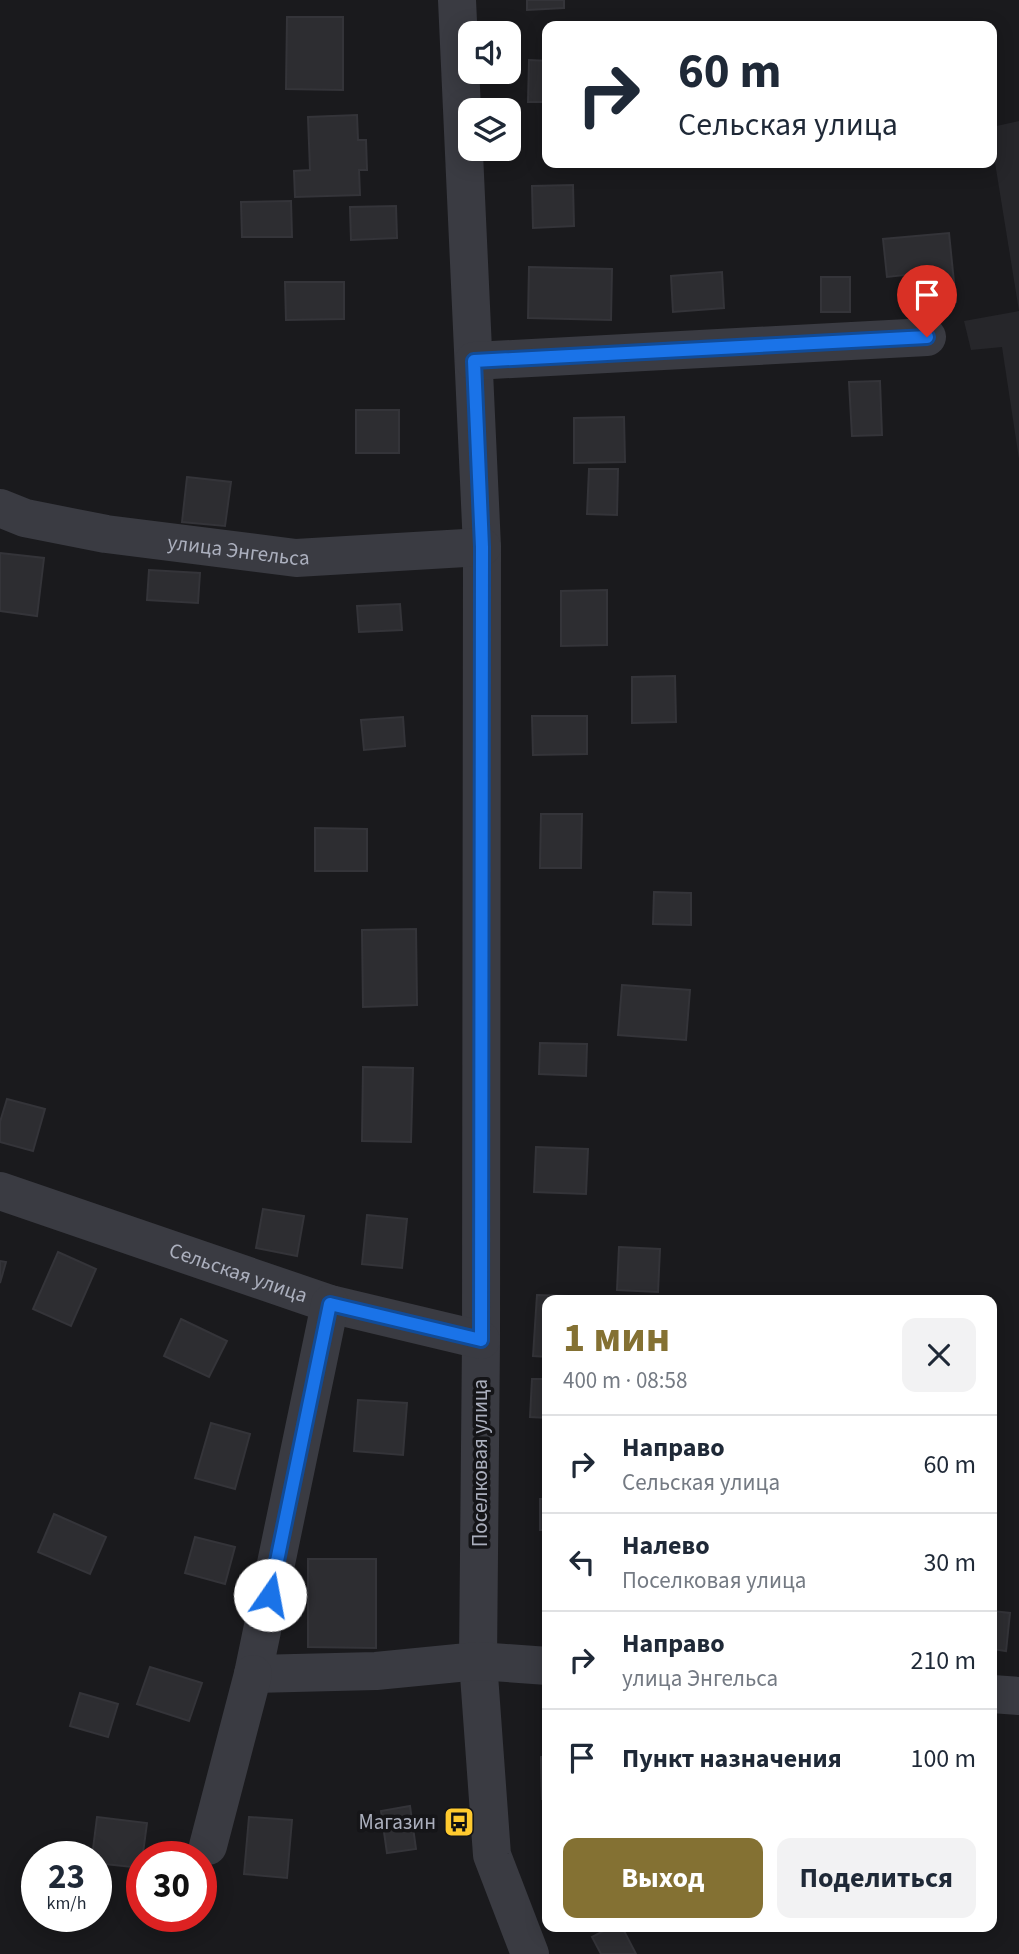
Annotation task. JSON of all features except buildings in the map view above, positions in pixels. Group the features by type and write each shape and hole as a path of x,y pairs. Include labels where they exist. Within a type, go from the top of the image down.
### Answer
{"street":[{"name":"Поселковая улица","path":"457,0 482,547 478,1661 492,1854 530,1954"},
{"path":"474,361 927,337"},
{"name":"улица Энгельса","path":"0,509 25,518 106,534 296,558 482,547"},
{"name":"Сельская улица","path":"0,1191 330,1304 481,1340"},
{"path":"209,1841 254,1674 330,1304"},
{"path":"254,1674 376,1671 478,1661 542,1666"},
{"path":"997,1694 1019,1696"}],"shaded area":[{"path":"1019,121 1019,311 996,168 997,126"},
{"path":"1019,311 1019,459 1002,347 971,350 964,321"}],"place":[{"name":"Магазин","path":"459,1822"}],"route":[{"path":"270,1595 330,1304 481,1340 482,547 474,361 927,337"}]}
